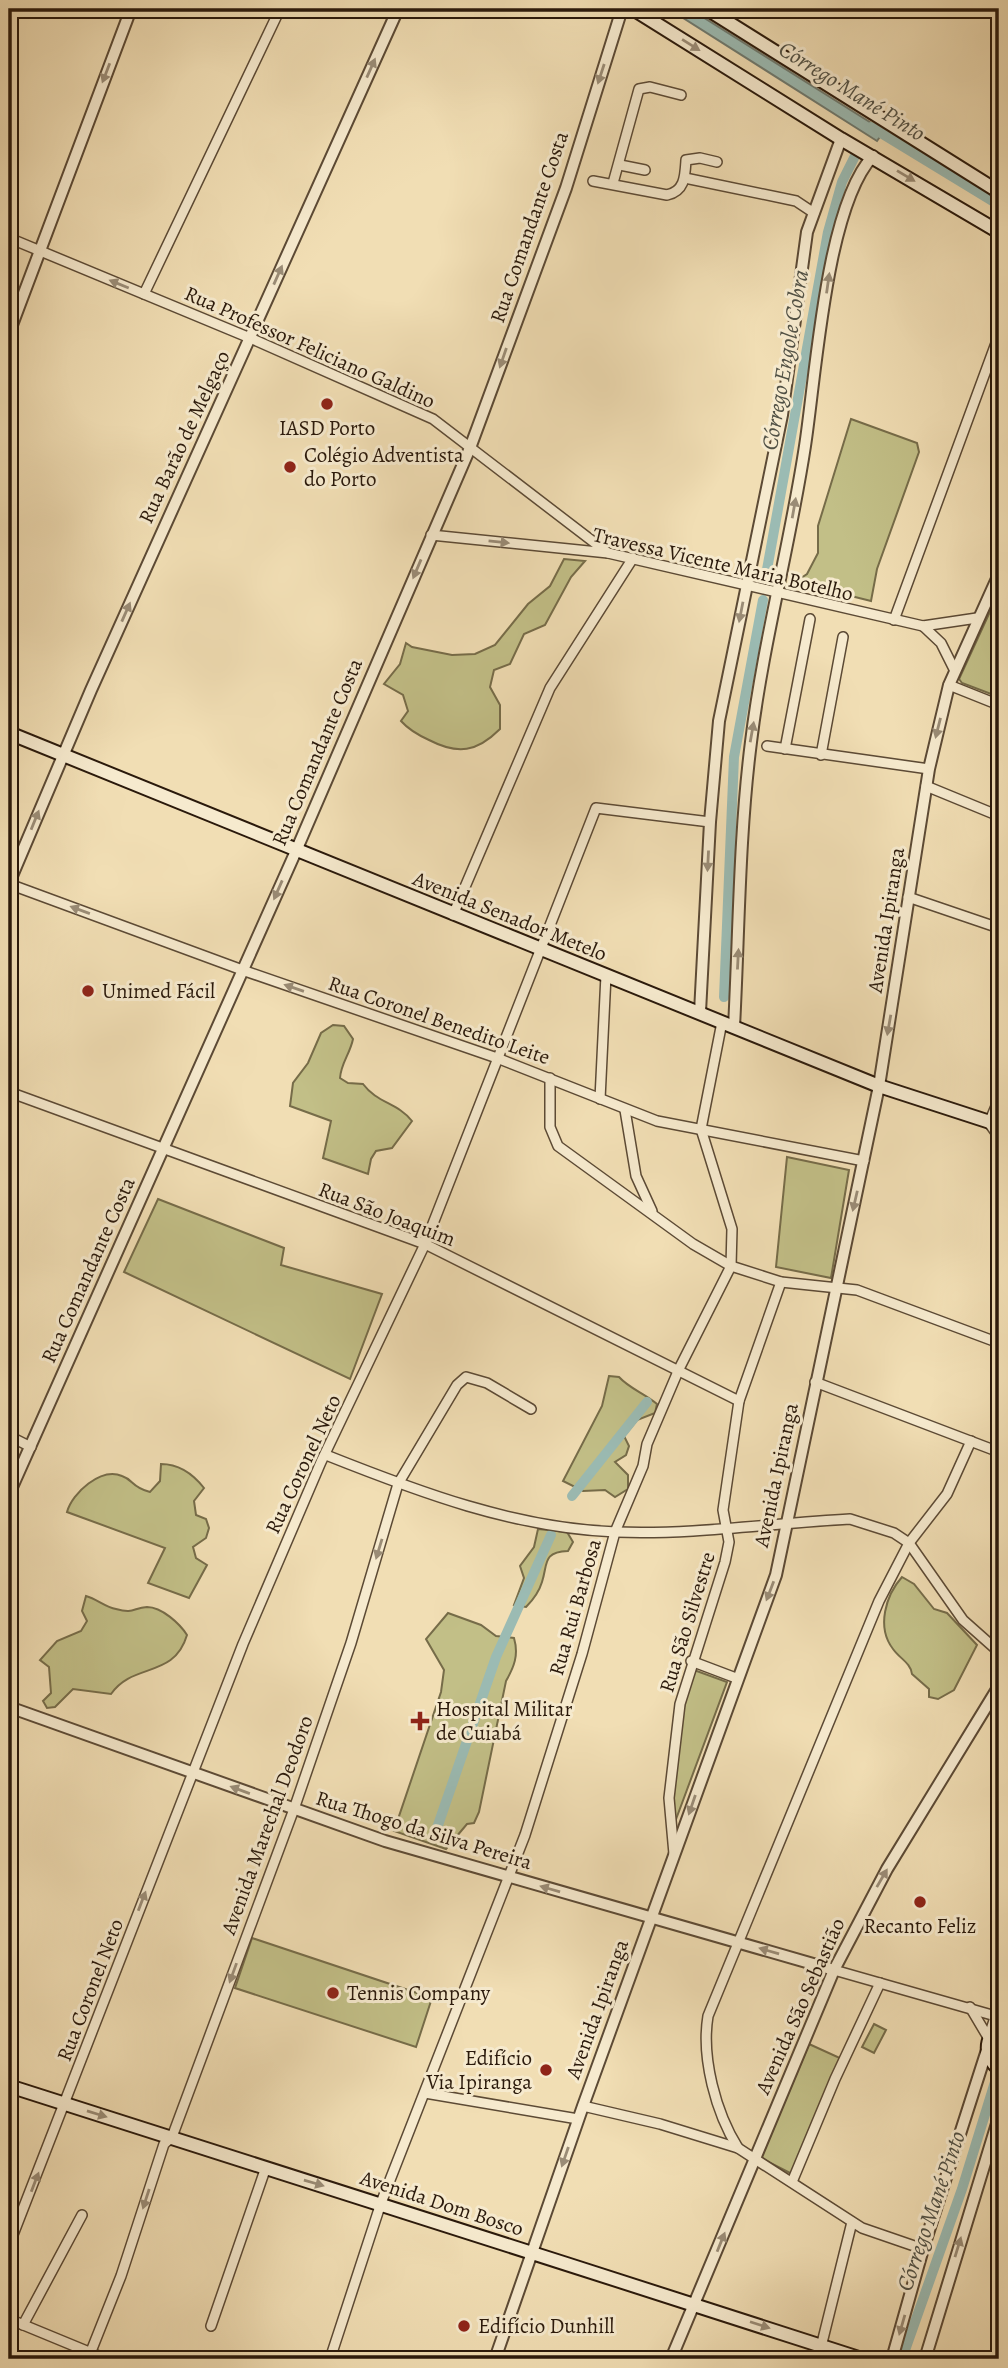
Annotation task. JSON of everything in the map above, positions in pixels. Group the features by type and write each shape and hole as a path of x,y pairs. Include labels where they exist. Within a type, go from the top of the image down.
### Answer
{"main road":[{"path":"633,9 841,139 999,232"},
{"path":"707,9 999,192"},
{"name":"Avenida Senador Metelo","path":"9,733 453,915 541,947 879,1087 994,1124"},
{"path":"998,2015 988,2044 991,2061 999,2069"},
{"name":"Avenida Dom Bosco","path":"9,2086 695,2305 820,2353 862,2359"}],"street":[{"path":"9,333 37,251 131,9"},
{"path":"144,294 280,9"},
{"name":"Rua Barão de Melgaço","path":"9,884 62,756 398,9"},
{"name":"Rua Comandante Costa","path":"9,1494 296,851 470,448 566,188 622,9"},
{"path":"613,183 639,89 650,87 681,95"},
{"path":"700,1012 710,822 719,721 782,415 802,258 814,213 841,139"},
{"path":"728,1025 747,772 805,447 831,263 844,210 859,177 873,156"},
{"path":"593,181 667,195 676,193 685,178 686,160 700,158 717,162"},
{"path":"620,165 645,170"},
{"path":"685,178 796,201 814,213"},
{"name":"Rua Professor Feliciano Galdino","path":"9,238 250,338 433,419 608,553"},
{"path":"894,620 999,335"},
{"name":"Travessa Vicente Maria Botelho","path":"431,535 608,553 923,626 977,618"},
{"path":"453,915 550,688 633,558"},
{"name":"Avenida Ipiranga","path":"495,2359 736,1678 776,1575 785,1522 879,1087 929,769 949,685 977,618 999,578"},
{"path":"785,749 810,620"},
{"path":"923,626 942,643 955,671"},
{"path":"821,755 843,637"},
{"path":"949,685 999,705"},
{"path":"767,746 929,769"},
{"path":"926,786 999,816"},
{"name":"Rua Coronel Neto","path":"9,2245 65,2104 106,1989 243,1644 326,1455 425,1244 596,808 710,822"},
{"name":"Rua Coronel Benedito Leite","path":"9,884 242,970 497,1058 657,1121 864,1161"},
{"path":"908,897 999,929"},
{"path":"600,1098 606,975"},
{"name":"Rua Rui Barbosa","path":"330,2359 382,2203 525,1835 582,1654 615,1532 643,1466 647,1444 679,1369 731,1266 732,1229 701,1129 728,1025"},
{"path":"550,1078 550,1127 554,1140 655,1215 731,1266 781,1282 857,1290 999,1343"},
{"name":"Rua São Joaquim","path":"9,1092 161,1150 425,1244 739,1401"},
{"path":"999,1099 994,1124 999,1137"},
{"path":"625,1110 636,1176 644,1199 655,1215"},
{"name":"Rua São Silvestre","path":"674,1854 669,1814 672,1757 680,1704 729,1542 723,1510 739,1401 765,1336 781,1282"},
{"name":"Avenida Marechal Deodoro","path":"89,2356 121,2276 164,2144 172,2137 294,1809 351,1643 398,1484 443,1408 466,1377 486,1383 531,1409"},
{"path":"815,1382 999,1452"},
{"path":"9,1436 31,1447"},
{"path":"738,2148 719,2105 709,2057 706,2025 713,2002 879,1601 909,1543 947,1494 971,1441"},
{"path":"326,1455 461,1506 524,1520 615,1532 850,1519 894,1533 909,1543 963,1620 999,1652"},
{"path":"691,1661 736,1678"},
{"name":"Avenida São Sebastião","path":"671,2359 834,1970 887,1869 999,1686"},
{"name":"Rua Thogo da Silva Pereira","path":"9,1707 385,1841 834,1970"},
{"path":"834,1970 998,2015"},
{"path":"793,2182 840,2068 880,1983"},
{"path":"892,2359 923,2249 988,2044 968,2006"},
{"path":"425,2093 578,2119"},
{"path":"583,2106 660,2124 738,2148 852,2222 923,2249"},
{"path":"925,2359 999,2117"},
{"path":"211,2326 265,2169"},
{"path":"23,2325 82,2215"},
{"path":"820,2353 852,2222"},
{"path":"9,2319 89,2356 106,2359"}],"shaded area":[{"path":"851,419 917,443 919,452 877,569 871,601 795,582 807,574 818,553 818,526"},
{"path":"564,559 585,561 571,577 545,625 524,634 510,664 494,670 490,687 500,705 500,729 475,747 458,749 439,745 404,724 401,721 408,711 403,695 384,684 400,664 406,643 412,647 452,655 475,654 495,645 528,604 550,586"},
{"path":"999,592 999,697 962,683 959,679"},
{"path":"333,1025 344,1026 353,1039 340,1078 348,1083 363,1084 412,1121 392,1148 376,1151 368,1174 323,1158 331,1121 290,1106 293,1083 308,1063 321,1033"},
{"path":"787,1157 849,1170 831,1278 776,1267"},
{"path":"158,1199 284,1248 281,1265 382,1294 350,1379 124,1272"},
{"path":"609,1376 619,1377 657,1404 655,1413 637,1420 624,1436 629,1446 626,1455 615,1462 628,1475 628,1489 615,1497 605,1490 583,1491 563,1481 602,1406"},
{"path":"161,1464 185,1471 204,1488 194,1501 196,1515 206,1519 209,1528 206,1538 193,1547 196,1558 207,1565 189,1598 148,1583 165,1548 67,1512 81,1490 105,1475 122,1476 150,1492 160,1481"},
{"path":"538,1529 567,1532 573,1542 568,1551 550,1557 536,1596 529,1604 526,1607 514,1605 524,1578 520,1566 534,1547"},
{"path":"902,1577 914,1584 934,1609 947,1613 977,1645 954,1690 938,1699 929,1697 929,1689 912,1674 893,1649 885,1631 885,1611 891,1593"},
{"path":"86,1596 108,1607 122,1610 147,1607 159,1610 175,1621 187,1635 181,1649 173,1658 163,1665 130,1677 111,1694 73,1689 55,1707 47,1708 43,1701 51,1693 49,1667 40,1660 57,1641 81,1631 87,1621 82,1611"},
{"path":"448,1613 481,1625 496,1636 514,1638 516,1655 506,1681 479,1812 474,1823 467,1824 446,1849 394,1831 441,1692 444,1670 426,1639"},
{"path":"694,1670 727,1682 675,1822 674,1765 684,1707"},
{"name":"Tennis Company","path":"252,1938 432,1998 416,2047 235,1988"},
{"path":"874,2024 886,2030 874,2053 862,2047"},
{"path":"809,2044 842,2059 792,2174 761,2158"}],"water":[{"name":"Córrego Mané Pinto","path":"669,9 690,9 884,131 877,141"}],"waterway":[{"name":"Córrego Mané Pinto","path":"871,127 999,205"},
{"name":"Córrego Engole Cobra","path":"766,575 828,232 842,182 855,156"},
{"name":"Córrego Engole Cobra","path":"724,997 734,757 763,600"},
{"name":"Córrego Engole Cobra","path":"572,1496 647,1402"},
{"name":"Córrego Engole Cobra","path":"437,1828 496,1657 551,1535"},
{"name":"Córrego Mané Pinto","path":"904,2353 962,2189 995,2082"}],"place":[{"name":"IASD Porto","path":"327,404"},
{"name":"Colégio Adventista do Porto","path":"290,467"},
{"name":"Unimed Fácil","path":"88,991"},
{"name":"Hospital Militar de Cuiabá","path":"420,1721"},
{"name":"Recanto Feliz","path":"920,1902"},
{"name":"Tennis Company","path":"333,1993"},
{"name":"Edifício Via Ipiranga","path":"546,2070"},
{"name":"Edifício Dunhill","path":"464,2326"}]}
